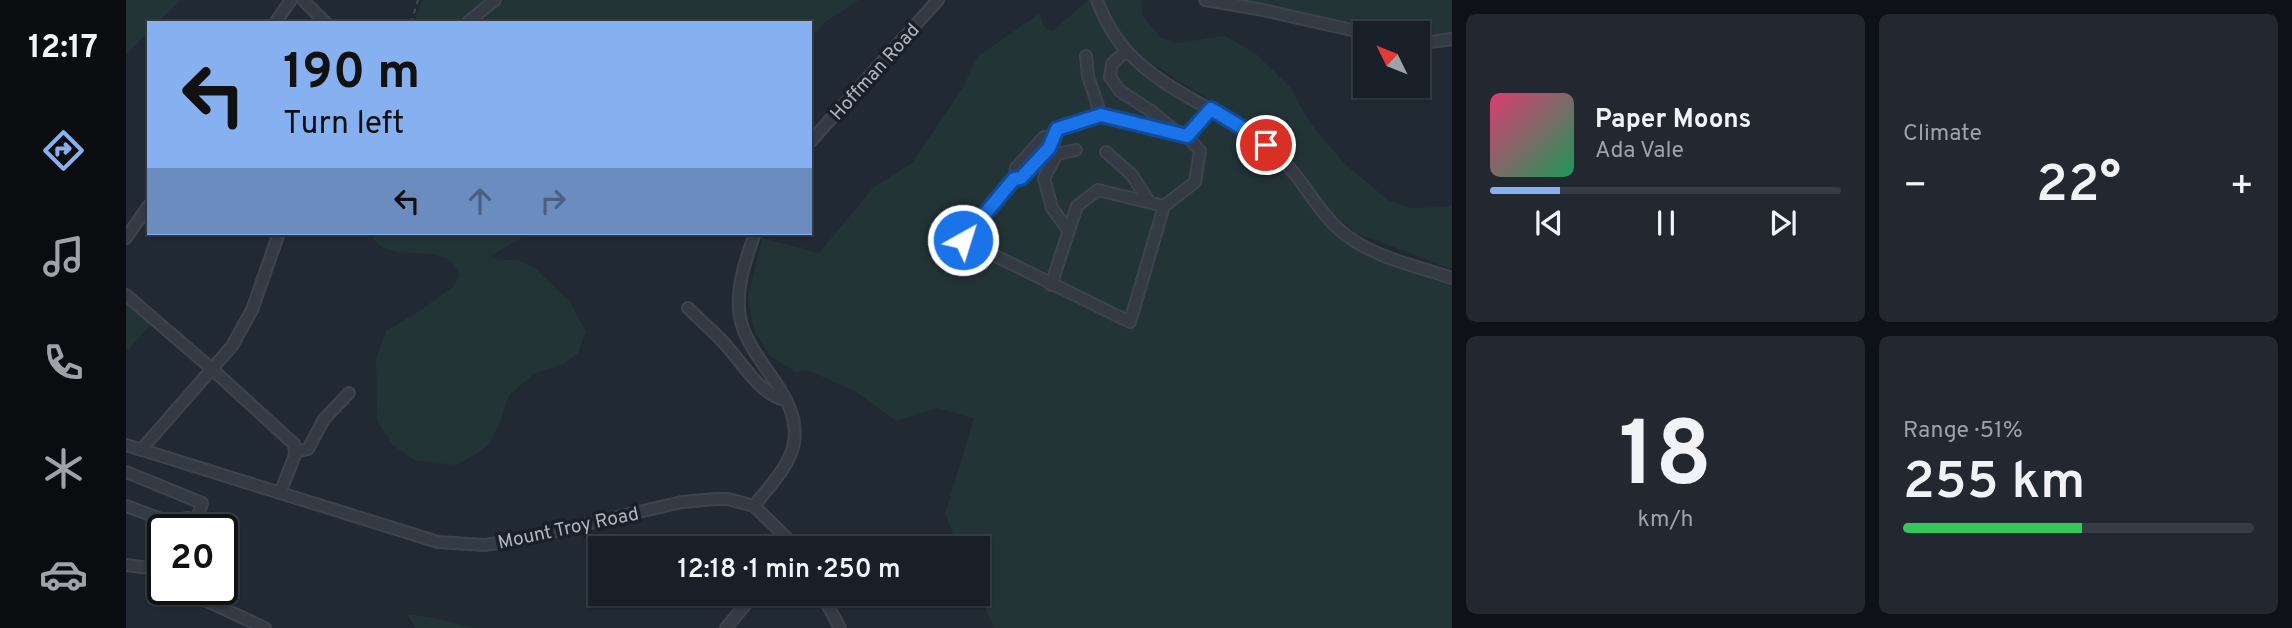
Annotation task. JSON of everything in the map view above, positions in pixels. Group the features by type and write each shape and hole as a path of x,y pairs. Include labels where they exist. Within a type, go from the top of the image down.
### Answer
{"street":[{"path":"276,21 291,0"},
{"path":"303,0 324,21"},
{"path":"469,21 495,0"},
{"name":"Hoffman Road","path":"812,140 937,0"},
{"path":"1097,0 1107,24 1126,51 1150,73 1251,133 1280,157 1321,210 1353,240 1391,258 1452,278"},
{"path":"1205,0 1353,30"},
{"path":"1430,42 1452,39"},
{"path":"1126,51 1112,64 1110,78 1120,91 1151,111 1175,132"},
{"path":"1086,56 1087,76 1101,115"},
{"path":"1187,136 1211,109"},
{"path":"1101,115 1187,136 1200,151 1195,182 1164,206 1130,322 963,240 1014,179 1021,178 1049,148 1054,133 1101,115"},
{"path":"1054,133 1057,154 1044,178 1052,208 1068,230"},
{"path":"1057,154 1076,150"},
{"path":"1106,152 1132,175 1149,202"},
{"path":"1052,285 1077,206 1098,190 1164,206"},
{"path":"126,238 147,208"},
{"path":"141,450 232,346 252,310 278,235"},
{"path":"754,235 739,295 740,316 751,345 785,400 794,423 794,445 786,464 754,506 784,536"},
{"path":"126,295 295,444 295,452 280,493"},
{"path":"688,308 767,391 776,398 785,400"},
{"path":"295,452 308,449 324,419 349,393"},
{"name":"Mount Troy Road","path":"126,445 438,542 485,545 518,540 682,502 728,499 754,506"},
{"path":"126,472 202,503 200,514"},
{"path":"126,506 148,514"},
{"path":"126,565 147,568"},
{"path":"215,605 265,628"},
{"path":"726,628 744,606"},
{"path":"828,606 840,628"}],"path":[{"path":"412,21 418,0"}],"shaded area":[{"path":"126,0 181,0 159,21 147,21 147,33 126,55"},
{"path":"422,0 486,0 459,21 415,21"},
{"path":"505,0 859,0 825,22 812,37 812,21 482,21"},
{"path":"1088,0 1097,0 1107,24 1150,73 1251,133 1353,240 1452,278 1452,628 994,628 984,606 990,606 990,536 954,536 945,514 974,418 937,408 896,421 855,391 807,370 796,372 770,356 754,331 748,298 762,238 819,253 874,187 912,163 963,87 978,56 1039,14 1045,28 1053,31"},
{"path":"1105,0 1141,0 1143,16 1161,38 1177,43 1225,36 1255,53 1290,87 1310,123 1346,165 1388,200 1410,208 1446,207 1452,204 1452,269 1356,233 1327,208 1285,147 1146,60 1123,38"},
{"path":"1230,0 1452,0 1452,32 1430,34 1430,21 1353,21 1353,28"},
{"path":"371,235 526,235 491,256 498,260 518,260 536,269 569,301 586,331 578,353 564,364 535,373 509,395 501,420 488,445 456,465 414,460 393,445 377,420 376,358 386,331 454,286 460,275 451,262 440,256 396,251 377,243"},
{"path":"126,298 153,322 126,352"},
{"path":"407,614 435,618 473,628 416,628"}],"route":[{"path":"963,240 1014,179 1021,178 1049,148 1057,129 1101,115 1187,136 1211,109 1266,145"}]}
